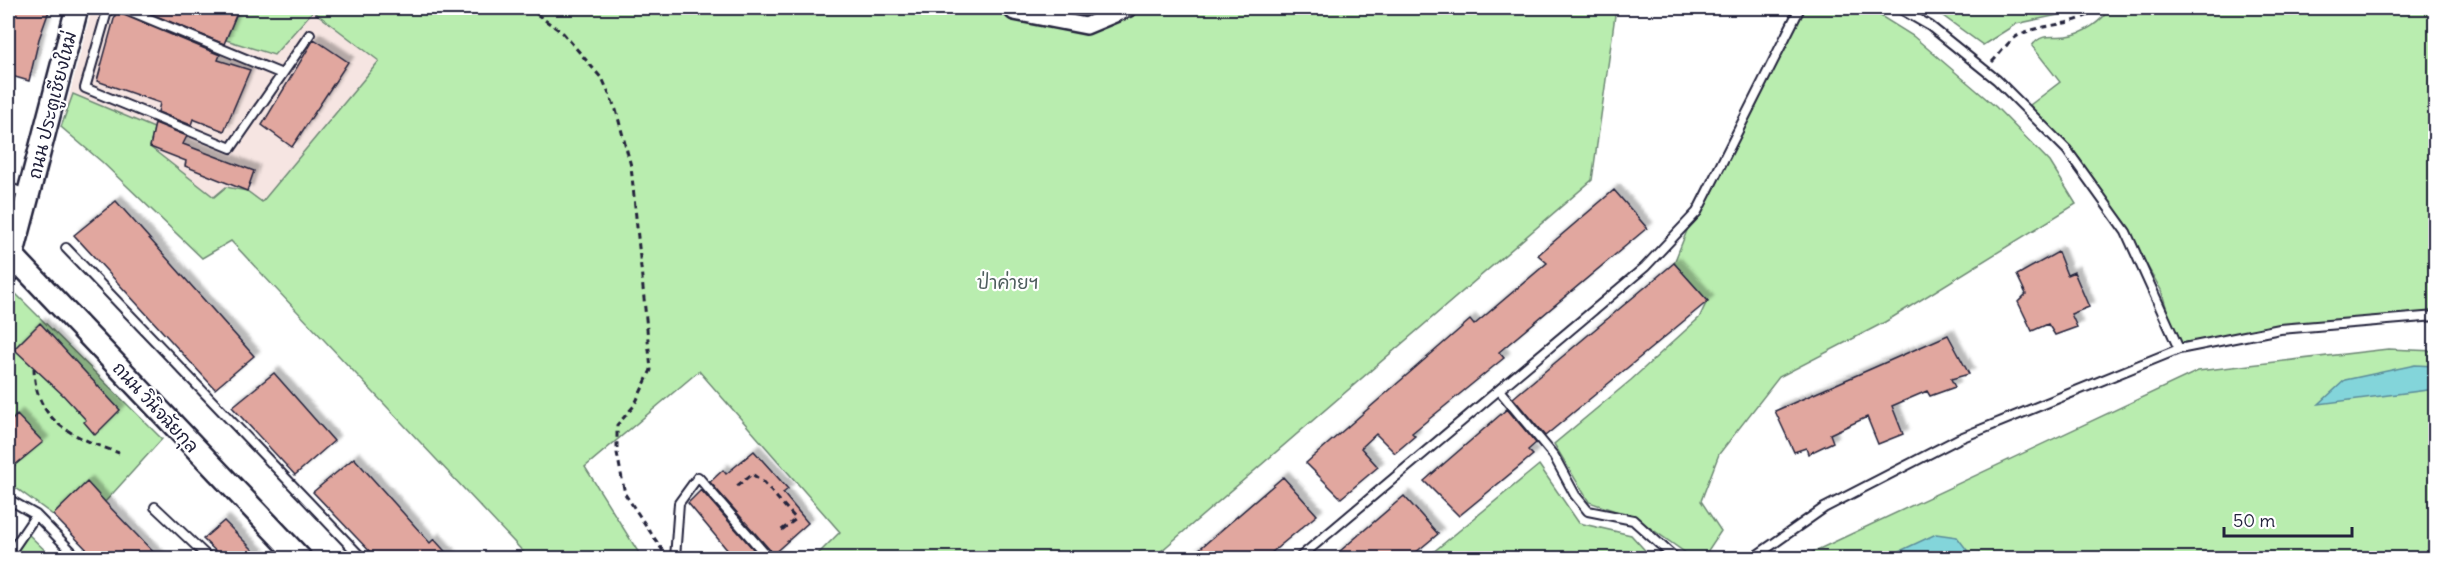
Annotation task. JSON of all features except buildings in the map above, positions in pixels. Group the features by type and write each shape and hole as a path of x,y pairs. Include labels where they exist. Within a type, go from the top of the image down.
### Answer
{"street":[{"name":"ถนน ประตูเชียงใหม่","path":"10,264 76,8"},
{"path":"1010,8 1014,12 1086,26 1129,8"},
{"name":"ถนน วินิจฉัยกุล","path":"10,264 300,558"}],"lane":[{"path":"108,8 85,88 231,148 310,34"},
{"path":"123,8 282,74"},
{"path":"1299,558 1645,267 1697,212 1800,8"},
{"path":"1899,8 1930,26 1984,69 2067,150 2126,232 2179,349"},
{"path":"8,187 29,195"},
{"path":"66,248 362,558"},
{"path":"1753,558 1824,508 1958,439 2179,349 2280,329 2436,316"},
{"path":"1499,390 1554,456 1575,495 1588,511 1633,520 1675,558"},
{"path":"675,558 679,502 699,477 765,554"},
{"path":"8,499 36,515 78,558"},
{"path":"155,507 209,558"},
{"path":"8,556 36,515"}],"path":[{"path":"528,8 563,33 603,80 616,110 631,166 651,370 634,406 618,425 618,453 625,494 666,558"},
{"path":"1984,69 2018,36 2064,25 2090,15 2099,8"},
{"path":"34,368 34,381 58,425 70,435 119,453"},
{"path":"737,486 752,474 763,482 795,519 779,532"}],"shaded area":[{"path":"92,8 423,8 231,241 202,258 102,162 61,127"}],"green space":[{"name":"ป่าค่ายฯ","path":"239,8 1616,8 1592,180 1153,558 814,558 840,532 699,371 585,467 642,558 529,558 231,241 202,258 102,162 61,127 73,94 154,128 150,147 214,197 226,187 247,191 262,202 379,61 313,11 274,55 226,40"},
{"path":"1800,8 1868,8 1913,36 1996,107 2050,162 2076,204 1885,322 1779,377 1719,454 1701,501 1721,531 1703,558 1693,558 1636,518 1589,502 1554,444 1631,380 1699,318 1707,301 1674,263 1692,218"},
{"path":"1932,8 2076,8 2067,13 2016,24 1983,45"},
{"path":"2110,8 2435,8 2435,316 2280,329 2179,349 2161,290 2121,220 2080,159 2030,105 2060,82 2032,46 2044,37 2073,35 2086,30"},
{"path":"16,294 162,439 105,502 87,483 53,515 8,482 8,316"},
{"path":"2388,349 2435,351 2435,558 1800,558 2198,371"},
{"path":"1539,465 1579,523 1631,535 1652,558 1426,558"},
{"path":"27,533 53,558 12,558"}],"water":[{"path":"2415,365 2435,366 2435,389 2319,404 2345,380"},
{"path":"1936,534 1957,537 1967,550 1969,558 1885,558"}]}
